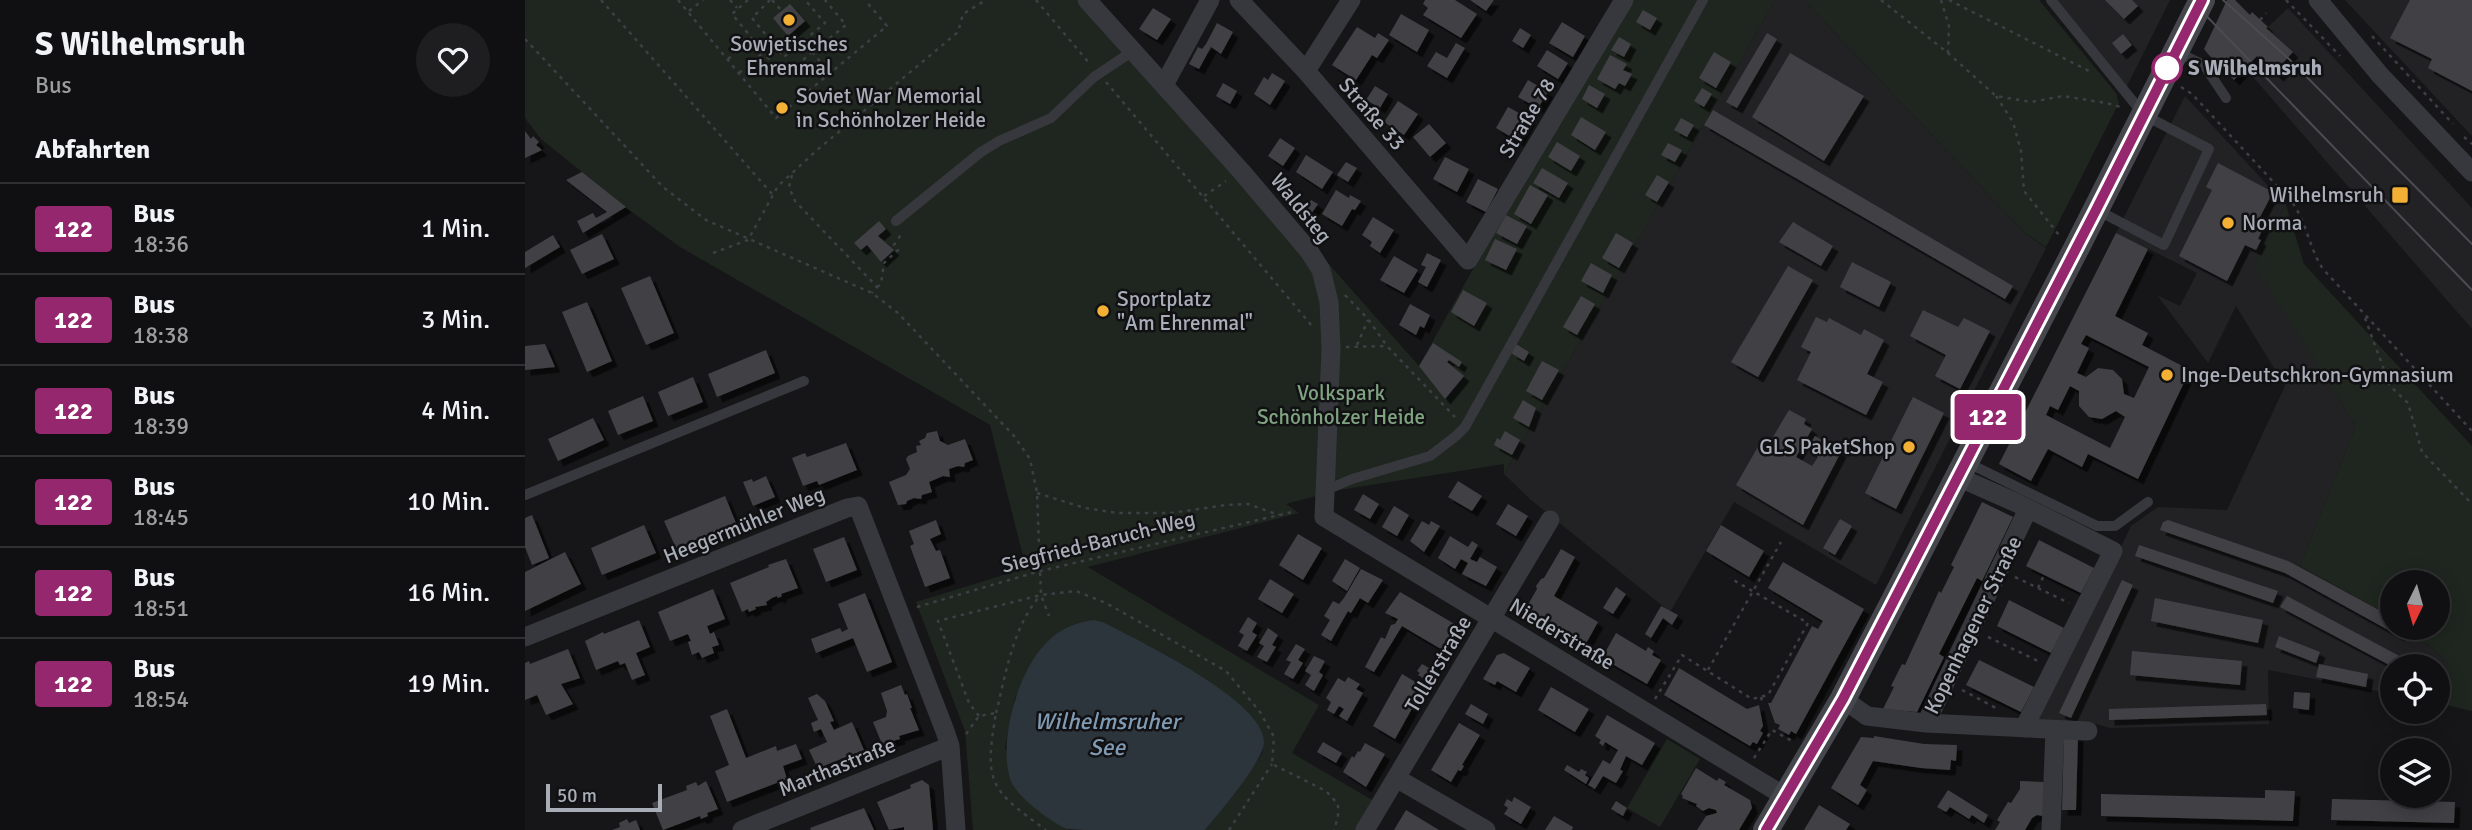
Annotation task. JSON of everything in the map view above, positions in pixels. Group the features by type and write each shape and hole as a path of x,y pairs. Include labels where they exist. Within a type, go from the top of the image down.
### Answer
{"main road":[{"path":"1766,830 1843,699 2096,210 2201,0"}],"street":[{"name":"Waldsteg","path":"1087,0 1241,171 1309,251 1321,270 1329,302 1331,349 1324,498"},
{"path":"1164,85 1210,0"},
{"name":"Straße 33","path":"1239,0 1305,71 1468,260"},
{"path":"1305,71 1351,0"},
{"name":"Straße 78","path":"1468,260 1624,0"},
{"path":"2318,0 2380,75 2472,172"},
{"name":"Kopenhagener Straße","path":"1962,469 2035,503 1926,723 2088,731"},
{"name":"Niederstraße","path":"1324,498 1324,517 1786,797"},
{"path":"2026,726 2113,551 2035,503"},
{"name":"Heegermühler Weg","path":"525,637 858,506 956,742 956,830"},
{"name":"Tollerstraße","path":"1365,830 1550,520"},
{"path":"1843,699 1867,716 1926,723"},
{"path":"2051,830 2055,730"},
{"name":"Marthastraße","path":"742,830 956,742"},
{"path":"1396,778 1486,830"}],"lane":[{"path":"1324,498 1352,479 1430,456 1465,427 1703,0"},
{"path":"2051,0 2144,115 2209,149 2164,245 2096,210"},
{"path":"896,221 981,152 1051,118 1099,74 1133,51"},
{"path":"2176,51 2204,65 2226,97"},
{"path":"525,495 804,381"},
{"path":"2035,503 2097,526 2115,526 2148,502"}],"path":[{"path":"601,0 773,195"},
{"path":"678,0 776,118 887,26 865,0"},
{"path":"688,12 703,0"},
{"path":"730,0 738,9"},
{"path":"748,0 731,14 783,76 846,24 827,0"},
{"path":"782,12 771,0 752,18 784,57 825,23 806,0"},
{"path":"713,253 748,240 773,195 792,172 958,32 964,15 986,0"},
{"path":"1036,0 1331,349 1357,345 1387,346"},
{"path":"1881,0 1948,52 1996,96 2013,122 2021,151 2024,191 2059,234 2077,247"},
{"path":"1941,0 1949,26 1948,52"},
{"path":"1949,0 2119,84"},
{"path":"2260,20 2266,13"},
{"path":"2364,28 2472,144"},
{"path":"727,59 752,38"},
{"path":"525,39 663,187 706,220 872,293 898,313 1014,436 1030,459 1037,493 1041,594 1049,617"},
{"path":"739,73 764,52"},
{"path":"812,52 830,73"},
{"path":"2162,78 2192,94 2292,202 2302,216 2318,262 2472,431"},
{"path":"1996,96 2031,102 2063,96 2106,103 2144,115"},
{"path":"1204,196 1241,171"},
{"path":"792,172 789,187 795,201 877,288"},
{"path":"872,293 881,284 884,262 898,250 894,244 904,230 896,221"},
{"path":"1321,270 1368,319 1387,346 1465,427"},
{"path":"2364,315 2390,386 2408,403 2423,452 2472,504"},
{"path":"1357,345 1368,319"},
{"path":"1037,493 1085,508 1118,513 1171,513 1226,505 1248,505 1279,515"},
{"name":"Siegfried-Baruch-Weg","path":"913,608 1040,571 1292,512"},
{"path":"1708,671 1781,542"},
{"path":"2000,569 2084,610"},
{"path":"2038,588 2044,575"},
{"path":"1654,702 1682,655 1752,699 1768,695 1808,623 1730,578"},
{"path":"979,716 969,703 938,621 1041,594 1076,591 1105,603 1226,671 1252,702 1274,737 1272,764 1229,830"},
{"path":"1041,594 1028,608 1009,664 996,713 990,751 994,786 1010,805 1046,830"},
{"path":"1971,629 2054,669"},
{"path":"1946,683 2026,726"},
{"path":"1982,700 1985,694"},
{"path":"1761,697 1763,705"},
{"path":"956,742 979,716 996,713"},
{"path":"1769,724 1772,730 1794,742"},
{"path":"1752,761 1772,730"},
{"path":"1272,764 1326,790 1338,804 1334,830"}],"shaded area":[{"path":"1775,0 1804,0 2025,233 2046,248 1876,585 1734,502 1670,612 1531,500 1504,474"},
{"path":"2055,0 2170,0 2126,88"},
{"path":"2345,0 2472,0 2472,136 2386,44"},
{"path":"2288,8 2472,208 2472,329 2253,77 2206,49 2264,31"},
{"path":"2185,96 2286,205 2255,265 2356,426 2300,566 2380,610 2380,640 2422,640 2438,654 2380,654 2380,692 2268,670 2269,724 2110,728 2089,722 2038,721 2131,526 2158,507 2227,510 2285,386 2236,306 2208,363 2157,295 2180,306 2197,273 2116,233"}],"green space":[{"name":"Volkspark Schönholzer Heide","path":"525,0 1081,0 1305,237 1419,366 1508,206 1633,0 1775,0 1504,474 1504,464 1339,490 1286,504 1299,513 1088,567 1319,705 1292,753 1374,801 1357,830 1205,830 1261,755 1261,734 1249,715 1228,695 1174,660 1105,623 1015,697 1005,748 1036,809 1069,830 973,830 965,731 916,602 1026,568 990,425 680,247 541,139 525,118","holes":["879,221 886,229 878,236 894,250 881,261 867,246 861,250 855,243"]},
{"path":"1804,0 2039,0 2116,93 2119,103 2046,247 2025,233"},
{"path":"2286,205 2304,264 2472,446 2472,711 2450,706 2450,654 2438,654 2422,640 2450,640 2450,570 2380,570 2380,610 2300,566 2356,426 2254,265"},
{"path":"1667,739 1700,759 1660,827 1627,808"}],"water":[{"name":"Wilhelmsruher See","path":"1094,620 1105,623 1170,657 1197,674 1244,708 1259,726 1264,742 1257,762 1205,830 1067,829 1035,808 1014,787 1007,765 1009,728 1019,688 1027,670 1037,654 1057,633 1075,624"}],"building":[{"path":"1425,0 1455,0 1477,14 1461,38 1423,15 1428,8 1423,4"},
{"path":"1470,0 1494,0 1486,11"},
{"path":"2105,0 2132,0 2138,6 2124,19"},
{"path":"2227,0 2235,0 2250,15 2252,12 2293,52 2281,65 2285,69 2278,76 2257,56 2234,80 2204,49"},
{"path":"2410,0 2472,0 2472,91 2428,68 2432,59 2390,38"},
{"name":"Sowjetisches Ehrenmal","path":"790,4 805,21 788,36 773,18"},
{"path":"1153,8 1171,19 1157,40 1139,29"},
{"path":"1643,10 1657,18 1650,30 1636,22"},
{"path":"1401,14 1429,30 1417,52 1389,35"},
{"path":"1562,22 1585,36 1573,57 1549,43"},
{"path":"1217,23 1233,32 1221,54 1211,47 1199,69 1189,64 1198,47 1202,49 1206,44"},
{"path":"1357,27 1375,38 1378,33 1389,40 1377,58 1372,55 1356,80 1332,65"},
{"path":"1520,28 1531,35 1523,48 1512,41"},
{"path":"1767,33 1777,39 1737,108 1726,102"},
{"path":"2123,34 2132,45 2121,54 2112,43"},
{"path":"1619,37 1631,44 1624,57 1611,50"},
{"path":"1456,43 1465,48 1447,78 1427,66 1436,52 1447,58"},
{"path":"1547,50 1568,63 1558,79 1537,66"},
{"path":"1714,52 1731,62 1716,88 1699,78"},
{"path":"1790,53 1864,96 1824,161 1752,117"},
{"path":"1610,55 1627,64 1623,70 1632,74 1625,86 1619,83 1615,89 1597,79"},
{"path":"1272,73 1285,81 1270,105 1254,94 1264,77 1268,80"},
{"path":"1528,80 1548,92 1538,108 1518,97"},
{"path":"1223,83 1237,91 1230,104 1216,96"},
{"path":"1589,85 1605,94 1597,108 1582,99"},
{"path":"1375,86 1388,94 1380,108 1366,100"},
{"path":"1702,88 1712,94 1704,107 1694,101"},
{"path":"1398,101 1418,114 1404,135 1384,122"},
{"path":"1508,107 1530,119 1518,141 1496,128"},
{"path":"1713,110 2013,286 2005,299 1704,125"},
{"path":"1581,117 1606,132 1595,150 1571,135"},
{"path":"1681,118 1694,125 1687,137 1674,130"},
{"path":"1429,124 1446,143 1430,157 1413,137"},
{"path":"525,131 531,139 533,136 539,142 536,145 542,150 525,158"},
{"path":"1280,138 1295,148 1283,166 1268,156"},
{"path":"1557,142 1580,156 1571,171 1548,157"},
{"path":"1668,143 1682,150 1675,162 1661,155"},
{"path":"1306,155 1333,172 1322,189 1296,172"},
{"path":"1445,157 1469,169 1457,192 1433,179"},
{"path":"1346,162 1357,168 1348,182 1337,175"},
{"name":"Norma","path":"2218,163 2273,192 2258,221 2265,224 2256,250 2245,245 2227,281 2179,256 2212,190 2206,187"},
{"path":"1542,168 1568,183 1559,198 1533,183"},
{"path":"582,172 626,207 583,233 577,221 593,213 596,218 607,212 566,180"},
{"path":"1657,175 1669,182 1657,202 1645,195"},
{"path":"1478,179 1498,189 1486,212 1466,202"},
{"path":"1530,185 1548,195 1531,224 1514,214"},
{"path":"1336,190 1361,201 1355,210 1352,209 1342,226 1322,214"},
{"path":"1311,200 1318,204 1307,220 1294,211 1300,201 1307,206"},
{"path":"1506,215 1527,226 1517,244 1496,233"},
{"path":"1373,217 1394,230 1380,253 1370,246 1372,242 1362,235"},
{"path":"879,221 886,229 878,236 894,250 881,262 867,245 861,250 854,243"},
{"path":"1793,222 1833,246 1821,266 1779,242"},
{"path":"1616,233 1633,243 1619,268 1602,258"},
{"name":"Inge-Deutschkron-Gymnasium","path":"2116,233 2148,249 2115,316 2148,333 2142,345 2190,370 2138,479 2088,454 2082,467 2048,449 2031,481 1999,464","holes":["2086,335 2149,367 2134,398 2124,394 2122,379 2113,370 2098,368 2086,377 2077,373 2089,348 2081,344","2070,386 2079,391 2079,406 2089,417 2102,419 2116,411 2125,417 2110,448 2046,415 2050,406 2058,410"]},
{"path":"602,234 614,259 582,274 570,250"},
{"path":"553,235 560,247 525,268 525,252"},
{"path":"1495,239 1517,249 1506,270 1485,260"},
{"path":"1427,253 1441,260 1427,287 1418,282 1426,267 1421,265"},
{"path":"1394,256 1418,270 1404,293 1380,280"},
{"path":"1852,262 1891,282 1879,307 1840,287"},
{"path":"1591,263 1612,275 1603,293 1581,281"},
{"path":"1788,266 1813,280 1758,377 1731,362"},
{"path":"650,276 674,333 646,345 621,288"},
{"path":"1463,290 1487,303 1474,326 1451,312"},
{"path":"1581,296 1595,304 1577,335 1563,327"},
{"path":"587,302 612,361 587,372 562,312"},
{"path":"1410,304 1430,315 1424,328 1420,326 1416,335 1399,325"},
{"path":"1923,310 1958,327 1964,318 1990,331 1960,389 1935,376 1946,355 1910,336"},
{"path":"1816,317 1827,322 1829,318 1861,335 1864,329 1884,340 1867,374 1883,382 1866,415 1797,380 1811,352 1801,347"},
{"path":"1433,343 1462,362 1459,367 1449,360 1447,362 1464,376 1445,399 1419,366"},
{"path":"545,344 555,367 525,370 525,346"},
{"path":"1516,344 1529,352 1524,361 1511,353"},
{"path":"766,350 775,373 717,397 708,374"},
{"path":"1542,361 1559,370 1542,400 1526,391"},
{"path":"693,377 703,402 668,416 658,392"},
{"path":"643,396 653,421 618,435 608,411"},
{"path":"1913,397 1944,413 1896,509 1865,493"},
{"path":"1523,400 1536,408 1529,427 1513,418"},
{"path":"1789,410 1806,419 1804,424 1812,429 1796,457 1812,466 1818,457 1807,449 1815,436 1841,452 1803,525 1736,485 1763,438 1770,442"},
{"path":"593,418 604,440 558,461 548,439"},
{"path":"937,431 940,441 948,445 965,439 973,460 965,463 964,467 949,469 950,477 943,476 929,482 932,492 922,495 921,499 914,498 906,504 898,505 889,482 906,475 910,469 906,459 908,456 917,452 916,446 921,445 919,441 925,438 927,433"},
{"path":"1505,431 1520,440 1512,455 1494,445"},
{"path":"846,443 857,470 819,485 817,481 803,486 792,458 805,453 807,457"},
{"path":"766,476 775,497 753,506 743,482 752,479 753,482"},
{"path":"1458,481 1482,496 1472,511 1448,497"},
{"path":"1363,494 1379,504 1370,519 1354,510"},
{"path":"725,496 736,523 676,548 664,521"},
{"path":"1982,502 2013,517 1982,581 1977,578 1939,654 1944,657 1917,712 1883,709 1902,664 1905,665 1939,591 1941,593 1954,567 1951,565"},
{"path":"1508,504 1528,516 1516,536 1496,524"},
{"path":"1394,506 1409,515 1397,536 1382,527"},
{"path":"532,515 549,558 532,565 525,547 525,518"},
{"path":"1840,519 1852,526 1835,555 1823,548"},
{"path":"936,520 941,534 930,539 936,551 940,550 950,578 925,587 910,546 914,544 909,531"},
{"path":"2168,520 2288,561 2380,611 2380,626 2285,573 2160,530 2163,522"},
{"path":"1422,521 1429,525 1431,521 1440,526 1424,552 1410,541"},
{"path":"644,525 656,553 602,575 591,548"},
{"path":"1721,525 1764,551 1749,577 1706,551"},
{"path":"1298,534 1322,548 1303,580 1279,565"},
{"path":"1450,536 1468,547 1472,541 1478,545 1470,559 1477,562 1480,557 1497,567 1486,586 1462,574 1468,563 1461,559 1455,569 1438,558"},
{"path":"844,537 857,570 826,582 813,549"},
{"path":"2039,540 2094,568 2081,593 2026,566"},
{"path":"2139,545 2278,591 2273,603 2135,556"},
{"path":"1561,549 1575,557 1554,596 1598,622 1584,647 1527,613 1526,608 1537,589 1536,586 1544,578"},
{"path":"565,552 581,584 525,611 525,572"},
{"path":"786,559 798,588 781,594 778,598 772,598 766,602 767,605 742,612 730,583"},
{"path":"1345,559 1360,568 1347,591 1332,581"},
{"path":"1783,562 1864,609 1796,734 1791,731 1789,735 1778,729 1780,725 1775,723 1768,703 1771,703 1812,626 1818,629 1823,621 1768,588"},
{"path":"1361,569 1383,580 1368,603 1360,598 1351,613 1348,611 1331,641 1321,635 1330,620 1324,616 1333,601 1339,604 1344,598"},
{"path":"1270,579 1294,594 1282,613 1258,599"},
{"path":"2122,580 2133,585 2071,718 2059,713"},
{"path":"1616,587 1626,594 1613,614 1603,608"},
{"path":"713,589 725,619 707,626 710,634 714,632 719,645 712,647 714,653 702,658 699,652 692,655 688,634 670,641 658,612"},
{"path":"1400,592 1458,626 1459,630 1446,652 1402,626 1374,672 1365,667 1381,637 1385,639 1391,625 1398,619 1385,613"},
{"path":"865,593 892,662 867,672 853,638 816,653 811,639 840,628 842,632 848,629 838,604"},
{"path":"2287,596 2396,654 2380,654 2380,660 2280,607"},
{"path":"2155,598 2263,620 2258,643 2151,621"},
{"path":"2009,600 2064,628 2051,653 1997,626"},
{"path":"1661,606 1678,615 1672,625 1663,618 1651,638 1645,634"},
{"path":"1248,617 1257,623 1252,632 1257,635 1247,651 1238,646 1244,635 1239,632"},
{"path":"639,620 650,647 636,653 645,675 632,680 625,663 620,665 618,661 596,670 585,641"},
{"path":"1268,628 1278,635 1272,645 1276,647 1267,662 1257,657 1264,646 1259,643"},
{"path":"1616,633 1646,651 1648,647 1654,651 1652,655 1661,660 1647,684 1602,658"},
{"path":"2279,636 2320,652 2316,663 2275,647"},
{"path":"1296,644 1305,649 1298,660 1303,663 1293,679 1284,674 1291,662 1286,660"},
{"path":"568,649 580,678 561,684 573,704 546,715 537,695 525,700 525,663 529,661 530,664"},
{"path":"2132,651 2242,661 2240,685 2130,675"},
{"path":"1504,653 1530,668 1516,692 1497,681 1495,685 1483,679 1497,655"},
{"path":"1314,656 1325,661 1319,672 1323,675 1314,691 1305,685 1311,675 1305,671"},
{"path":"1979,660 2034,687 2021,712 1966,685"},
{"path":"1422,664 1434,671 1428,681 1418,675 1420,673 1417,671"},
{"path":"2319,664 2368,674 2366,687 2316,677"},
{"path":"1679,668 1747,709 1759,705 1763,726 1760,731 1763,733 1757,744 1753,742 1750,746 1664,695"},
{"path":"1402,674 1424,687 1395,739 1373,726"},
{"path":"1348,677 1360,684 1356,689 1363,693 1347,721 1339,716 1344,709 1339,706 1334,714 1327,710 1331,702 1326,698 1338,678 1345,682"},
{"path":"901,685 905,695 907,694 919,730 882,744 873,722 886,717 887,711 881,693"},
{"path":"1551,687 1589,709 1575,732 1538,710"},
{"path":"2294,692 2310,693 2309,710 2293,708"},
{"path":"817,694 825,701 834,721 830,722 834,730 852,722 864,750 826,765 827,768 819,771 809,750 827,742 821,729 814,732 811,723 818,720 808,698"},
{"path":"1471,704 1488,714 1483,724 1465,714"},
{"path":"2266,704 2267,715 2109,720 2109,709"},
{"path":"727,709 746,758 776,746 777,751 796,744 802,759 783,766 787,779 727,802 715,771 729,765 710,716"},
{"path":"1607,715 1655,743 1642,765 1626,756 1620,770 1623,771 1616,783 1603,776 1595,789 1588,785 1603,760 1610,764 1618,750 1605,742 1603,746 1599,743 1601,740 1595,736"},
{"path":"1459,723 1480,735 1461,771 1458,770 1451,782 1431,770"},
{"path":"1874,736 1924,744 1957,745 1956,761 1951,760 1950,770 1873,761 1860,785 1867,790 1858,805 1831,788 1861,737"},
{"path":"2064,736 2078,736 2076,810 2062,810"},
{"path":"1323,742 1342,753 1336,763 1317,752"},
{"path":"1365,743 1385,754 1366,787 1343,772 1352,756 1354,758 1358,751 1360,752"},
{"path":"1567,765 1579,772 1581,769 1587,772 1585,775 1589,778 1586,784 1564,770"},
{"path":"1696,768 1717,781 1719,778 1726,782 1724,785 1750,800 1752,808 1739,830 1697,830 1706,816 1717,813 1709,808 1703,811 1697,804 1682,798 1681,794"},
{"path":"922,780 929,785 933,830 904,830 904,827 889,830 877,802 911,788 910,785"},
{"path":"706,781 718,809 707,813 708,816 701,819 700,816 663,830 652,803 687,790 686,786 696,782 698,786"},
{"path":"2020,781 2045,782 2043,816 2032,818 2025,830 1995,830 2000,822 1997,820 2020,789"},
{"path":"1948,790 1988,815 1984,823 1972,815 1969,819 1950,807 1946,812 1937,807"},
{"path":"2265,790 2295,791 2293,821 2101,816 2101,794 2265,798"},
{"path":"1514,797 1531,807 1521,824 1504,814 1508,808 1504,805 1507,799 1512,802"},
{"path":"2332,799 2380,800 2380,808 2450,808 2450,802 2455,802 2454,823 2331,820"},
{"path":"1616,801 1627,808 1623,816 1611,809"},
{"path":"1819,805 1850,824 1846,830 1804,830"},
{"path":"864,808 874,830 810,828"},
{"path":"1406,810 1439,830 1394,830"},
{"path":"1554,816 1573,827 1572,830 1545,830"},
{"path":"627,819 629,823 636,820 640,830 612,830 620,827 619,823"}],"tram line":[{"path":"2191,0 2472,290"},
{"path":"2223,0 2290,60 2472,244"}],"bus line":[{"name":"122","path":"1766,830 1843,699 2202,0"}],"place":[{"name":"Sowjetisches Ehrenmal","path":"789,20"},
{"name":"S Wilhelmsruh","path":"2167,68"},
{"name":"Soviet War Memorial in Schönholzer Heide","path":"782,108"},
{"name":"Wilhelmsruh","path":"2400,195"},
{"name":"Norma","path":"2228,223"},
{"name":"Sportplatz \"Am Ehrenmal\"","path":"1103,311"},
{"name":"Inge-Deutschkron-Gymnasium","path":"2167,375"},
{"name":"GLS PaketShop","path":"1909,447"}]}
